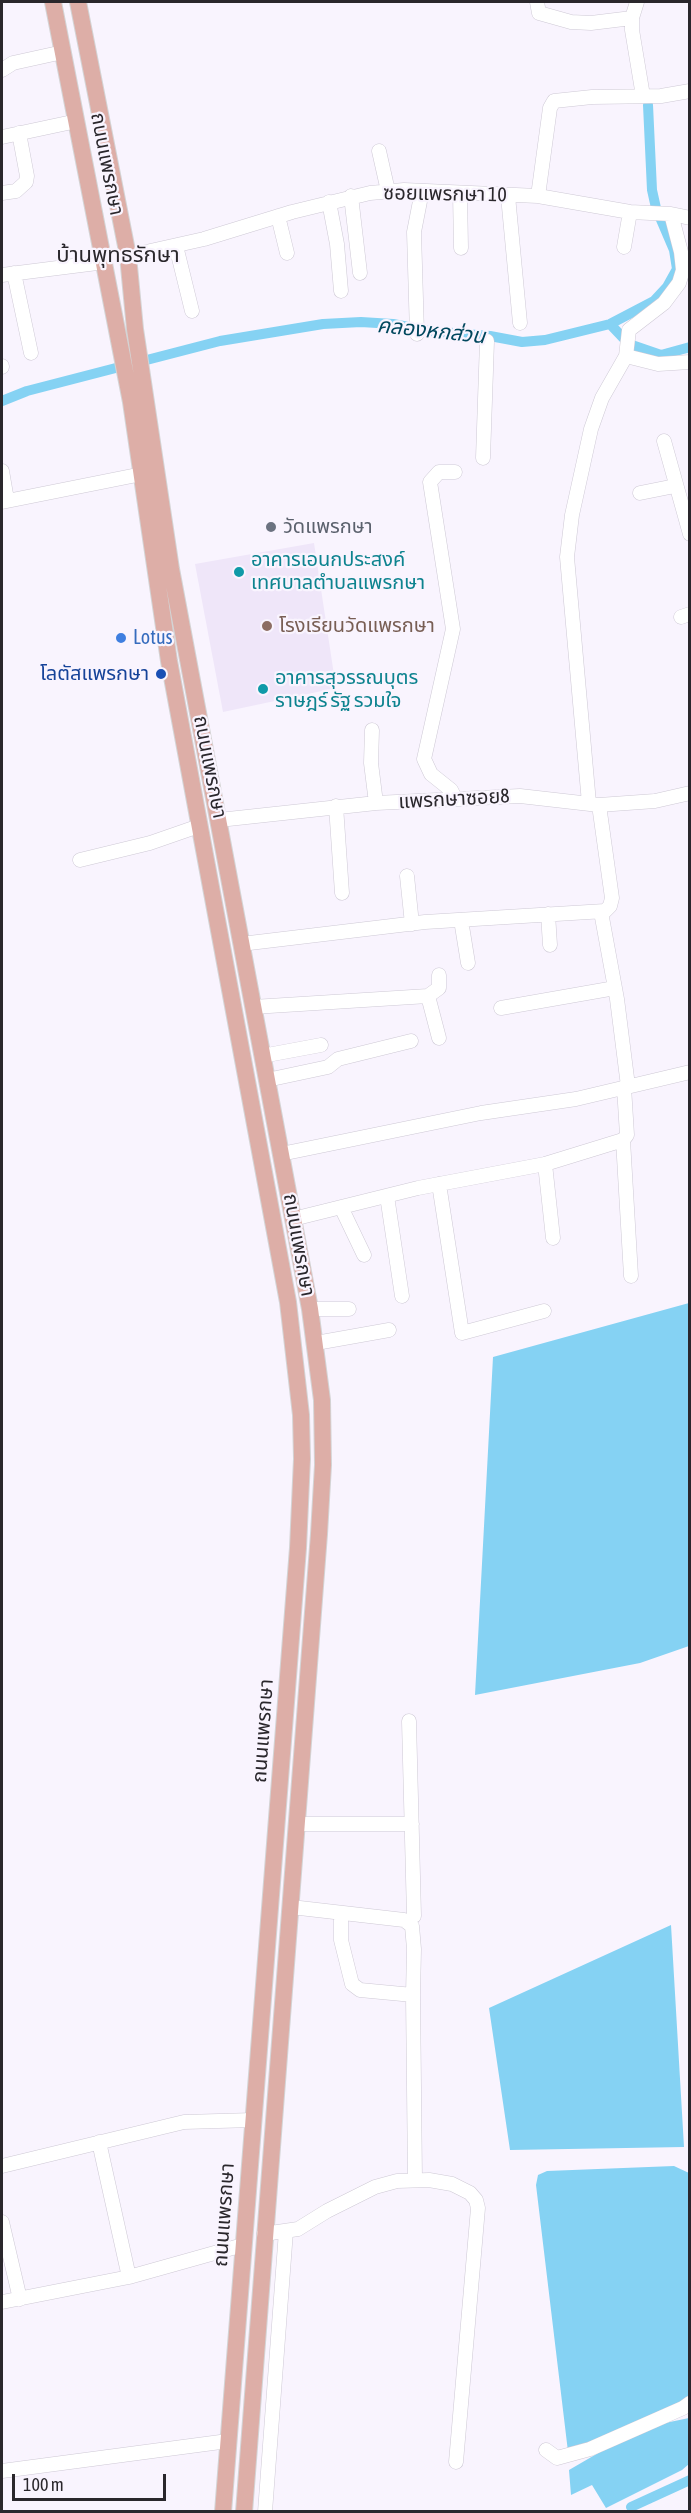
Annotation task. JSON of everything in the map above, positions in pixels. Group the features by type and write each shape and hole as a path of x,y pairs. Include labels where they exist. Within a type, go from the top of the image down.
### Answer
{"main road":[{"name":"ถนนแพรกษา","path":"53,2 105,262 135,377 316,1343 322,1410 322,1498 244,2511"},
{"name":"ถนนแพรกษา","path":"78,2 128,256 129,348"},
{"name":"ถนนแพรกษา","path":"135,377 142,474 169,661 288,1302 301,1415 302,1459 298,1548 223,2511"},
{"path":"268,1933 288,1934"}],"street":[{"path":"537,2 539,13 571,22 591,23 632,18"},
{"path":"637,2 632,18 632,30 643,96"},
{"path":"5,62 63,52"},
{"path":"538,195 550,108 554,101 661,96 690,90"},
{"path":"2,136 77,121"},
{"path":"2,193 16,191 26,182 27,176 19,133"},
{"path":"379,151 388,191"},
{"name":"ซอยแพรกษา 10","path":"128,256 176,246 351,196 388,191 538,195 635,212 690,218"},
{"path":"417,334 414,231 422,191"},
{"path":"460,193 461,248"},
{"path":"351,196 360,273"},
{"path":"508,196 520,323"},
{"path":"329,202 338,244 340,291"},
{"path":"624,247 635,212"},
{"path":"241,944 412,924 601,912 608,909 612,898 594,804 567,557 572,515 591,429 602,398 627,346 629,330 664,303 679,283 683,270 681,252 669,214"},
{"path":"278,216 286,253"},
{"path":"176,246 192,311"},
{"path":"31,352 8,274 105,262"},
{"path":"483,458 487,341"},
{"path":"627,346 658,364 690,362"},
{"path":"664,441 690,534"},
{"path":"2,471 4,501 142,474"},
{"path":"455,472 439,472 430,482 453,629 424,759 431,774 451,790 455,798"},
{"path":"640,493 675,486"},
{"path":"372,730 371,763 376,803"},
{"name":"แพรกษาซอย8","path":"219,820 336,806 455,798 520,795 594,804 655,801 690,793"},
{"path":"336,806 342,893"},
{"path":"80,860 150,843 199,826"},
{"path":"407,876 412,924"},
{"path":"293,1219 439,1184 545,1164 623,1140 627,1135 626,1087 615,988 601,912"},
{"path":"548,914 550,945"},
{"path":"461,920 468,963"},
{"path":"253,1007 428,996 439,988 439,975"},
{"path":"501,1008 615,988"},
{"path":"428,996 439,1038"},
{"path":"267,1080 328,1067 338,1059 411,1041"},
{"path":"262,1056 321,1045"},
{"path":"280,1154 481,1113 576,1099 690,1072"},
{"path":"623,1140 632,1276"},
{"path":"545,1164 553,1239"},
{"path":"439,1184 462,1333 543,1311"},
{"path":"387,1196 402,1296"},
{"path":"341,1207 364,1255"},
{"path":"310,1310 349,1309"},
{"path":"316,1343 389,1330"},
{"path":"409,1721 414,1916"},
{"path":"297,1824 412,1824"},
{"path":"291,1908 405,1920 412,1926 415,2180"},
{"path":"341,1913 341,1940 352,1984 360,1990 413,1995"},
{"path":"2,2166 184,2122 253,2120"},
{"path":"99,2142 129,2277"},
{"path":"264,2234 298,2229 318,2216 375,2187 397,2181 429,2180 453,2184 470,2193 476,2200 478,2208 456,2462"},
{"path":"2,2222 20,2299"},
{"path":"265,2511 286,2230"},
{"path":"2,2302 129,2277 243,2245"},
{"path":"546,2450 557,2458 590,2449 690,2403"},
{"path":"2,2471 228,2441"}],"shaded area":[{"name":"โรงเรียนวัดแพรกษา","path":"314,543 336,688 223,712 195,564"}],"water":[{"path":"689,1303 689,1646 640,1663 475,1695 493,1357"},
{"path":"671,1925 684,2147 510,2150 489,2008"},
{"path":"674,2166 689,2173 689,2402 569,2460 536,2185 538,2175 547,2171"},
{"path":"689,2418 689,2464 682,2470 606,2508 592,2485 571,2495 569,2470 624,2438 665,2423"}],"waterway":[{"name":"คลองหกส่วน","path":"2,401 27,391 220,341 323,324 361,322 393,324 429,331 490,336 522,342 545,340 610,324 654,301 667,287 677,269 674,250 656,208 652,190 648,105"},
{"path":"610,324 629,344 661,355 690,347"},
{"path":"631,2507 690,2480"}],"place":[{"name":"วัดแพรกษา","path":"271,527"},
{"name":"อาคารเอนกประสงค์ เทศบาลตำบลแพรกษา","path":"239,572"},
{"name":"โรงเรียนวัดแพรกษา","path":"267,626"},
{"name":"Lotus","path":"121,638"},
{"name":"โลตัสแพรกษา","path":"161,674"},
{"name":"อาคารสุวรรณบุตร ราษฎร์ รัฐ รวมใจ","path":"263,689"}],"district":[{"name":"บ้านพุทธรักษา","path":"118,255"}]}
